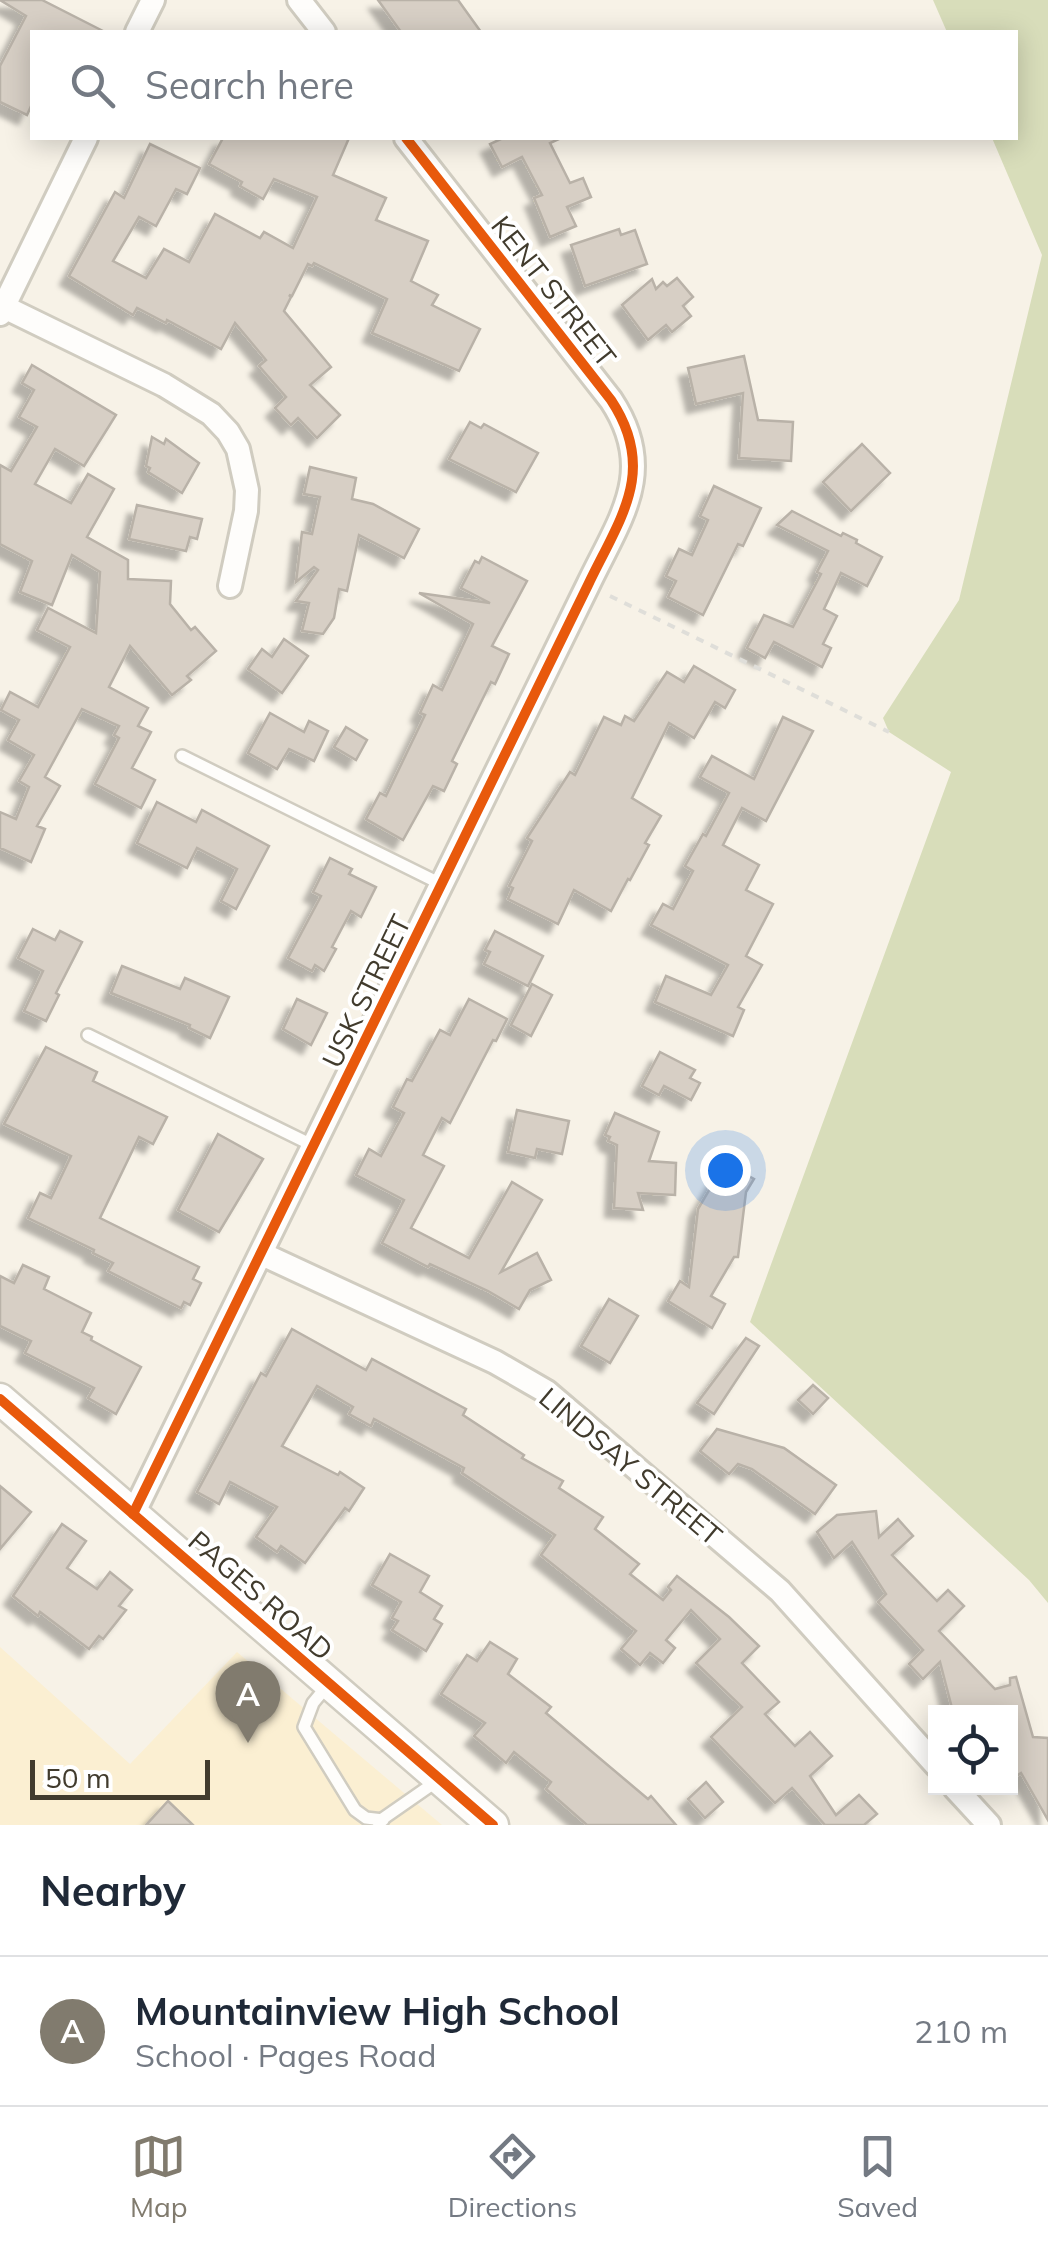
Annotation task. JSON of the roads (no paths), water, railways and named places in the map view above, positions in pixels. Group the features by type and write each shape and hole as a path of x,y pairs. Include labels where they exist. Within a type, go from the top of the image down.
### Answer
{"street":[{"path":"138,30 153,0"},
{"path":"298,0 322,30"},
{"path":"85,140 2,310 164,385 211,414 228,432 238,450 247,490 230,586"},
{"name":"KENT STREET","path":"408,140 622,417 633,445 632,484"},
{"name":"USK STREET","path":"133,1514 443,885 588,585 632,484"},
{"name":"LINDSAY STREET","path":"262,1254 494,1362 546,1392 780,1591 928,1756"},
{"name":"PAGES ROAD","path":"0,1399 493,1825"},
{"path":"961,1795 989,1825"}],"lane":[{"path":"182,756 443,885"},
{"path":"88,1035 314,1146"},
{"path":"330,1682 313,1702 304,1727 355,1810 366,1818 383,1820"},
{"path":"366,1825 383,1820 440,1778"}],"place":[{"name":"Mountainview High School","path":"248,1743"}]}
